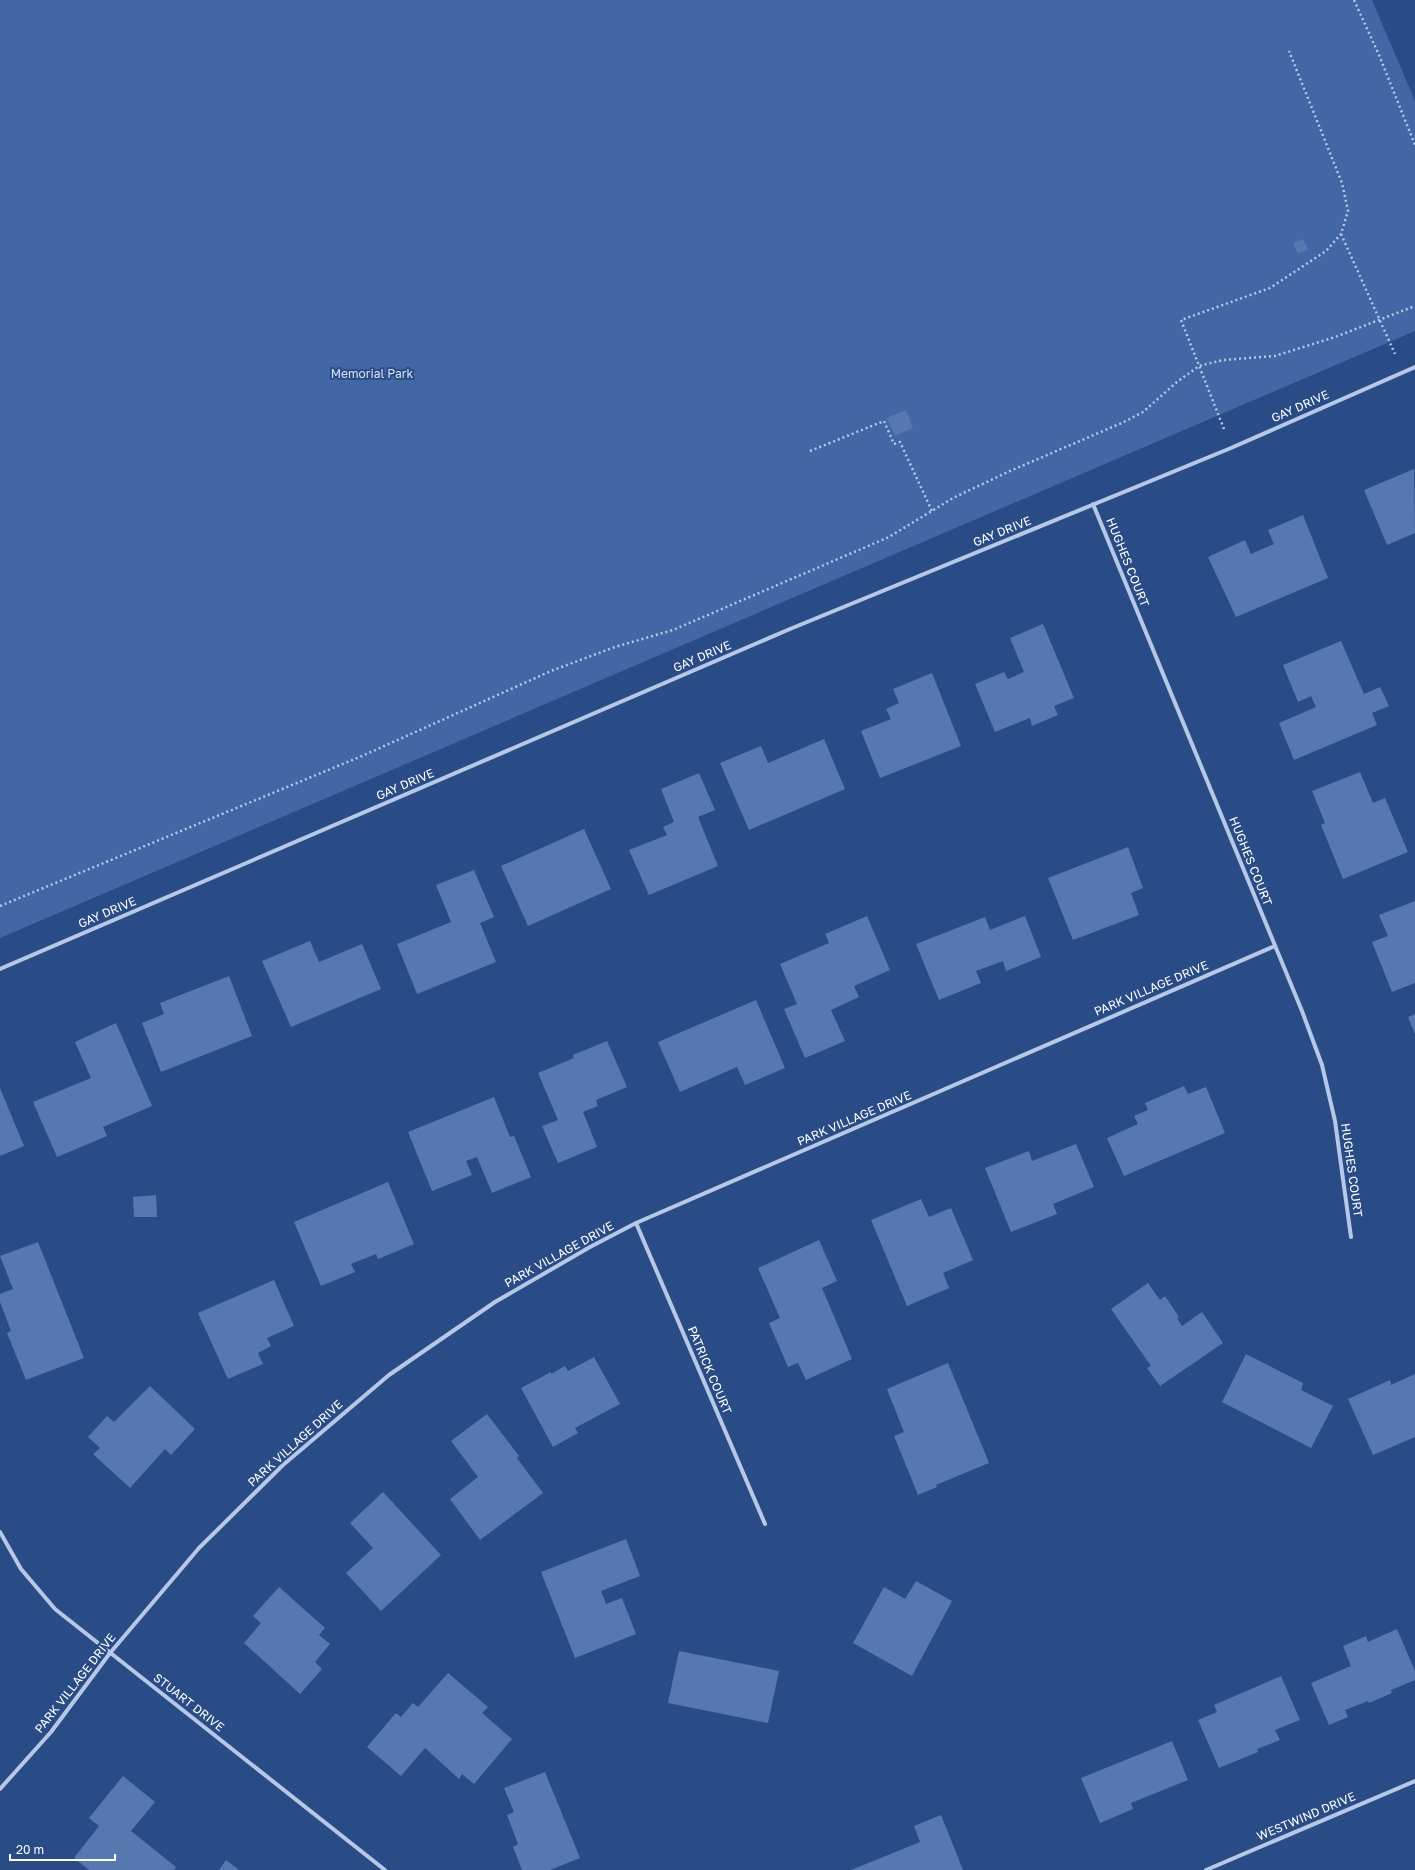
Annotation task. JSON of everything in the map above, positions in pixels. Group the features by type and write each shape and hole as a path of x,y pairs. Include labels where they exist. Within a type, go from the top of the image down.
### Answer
{"street":[{"name":"GAY DRIVE","path":"0,969 790,629 1231,448 1415,367"},
{"name":"HUGHES COURT","path":"1093,504 1302,1011 1322,1065 1335,1121 1351,1238"},
{"name":"PARK VILLAGE DRIVE","path":"0,1789 51,1732 110,1653 199,1548 283,1465 388,1375 495,1302 590,1246 636,1223 1275,946"},
{"name":"PATRICK COURT","path":"636,1223 765,1524"},
{"name":"STUART DRIVE","path":"0,1532 21,1569 55,1609 385,1870"},
{"name":"WESTWIND DRIVE","path":"1206,1870 1415,1781"}],"path":[{"path":"1354,0 1379,55 1415,145"},
{"path":"1231,448 1180,320 1270,288 1326,251 1341,234 1348,211 1342,183 1289,51"},
{"path":"1341,234 1380,318 1402,372"},
{"path":"0,906 362,756 551,671 680,627 889,537 953,498 1010,471 1124,422 1143,412 1177,382 1199,366 1223,360 1276,356 1335,337 1380,318 1415,306"},
{"path":"810,451 884,421 894,444 900,442 932,511"}],"green space":[{"name":"Memorial Park","path":"0,0 1372,0 1415,101 1415,331 0,938"}],"building":[{"path":"1303,239 1308,249 1298,254 1293,243"},
{"path":"906,410 913,428 895,436 887,418"},
{"path":"1414,469 1415,533 1387,545 1364,490"},
{"path":"1303,515 1328,578 1236,617 1208,557 1245,540 1251,554 1274,544 1268,530"},
{"path":"1043,624 1074,698 1054,706 1058,715 1032,726 1030,718 995,732 975,684 1004,672 1008,679 1024,672 1010,638"},
{"path":"1341,641 1364,694 1380,687 1389,706 1372,713 1377,725 1294,760 1279,723 1316,707 1311,696 1298,702 1283,665"},
{"path":"932,673 961,746 880,778 861,731 891,719 886,709 899,703 893,689"},
{"path":"824,739 845,789 749,830 720,763 761,746 768,763"},
{"path":"1360,772 1373,803 1385,798 1408,852 1343,879 1321,825 1325,823 1312,791"},
{"path":"699,773 715,810 698,817 718,866 649,895 629,850 667,835 663,827 674,822 661,789"},
{"path":"584,829 611,889 528,926 501,866"},
{"path":"1128,847 1143,888 1131,893 1139,915 1073,940 1048,878"},
{"path":"474,870 494,917 480,923 496,962 417,994 397,944 451,922 436,885"},
{"path":"1415,901 1415,983 1392,992 1372,942 1388,936 1379,915"},
{"path":"867,916 890,970 854,986 859,997 831,1010 845,1041 805,1058 784,1009 797,1004 780,964 829,943 825,934"},
{"path":"1025,916 1041,957 1006,971 1003,961 976,971 981,983 939,1000 916,944 985,917 990,930"},
{"path":"310,941 319,962 362,944 381,989 291,1027 262,961"},
{"path":"229,976 252,1036 161,1072 142,1023 164,1014 160,1003"},
{"path":"756,1000 785,1068 745,1085 737,1067 680,1092 658,1042"},
{"path":"1415,1014 1415,1034 1408,1017"},
{"path":"116,1023 152,1106 103,1127 107,1136 57,1157 33,1102 91,1078 75,1042"},
{"path":"607,1041 627,1087 596,1100 598,1106 583,1112 597,1147 558,1163 542,1126 558,1120 538,1073 574,1058 573,1055"},
{"path":"1184,1086 1188,1094 1206,1087 1225,1133 1124,1176 1107,1138 1138,1124 1134,1116 1148,1110 1145,1103"},
{"path":"0,1088 24,1146 0,1156"},
{"path":"494,1097 510,1137 514,1136 531,1177 492,1193 477,1157 466,1161 472,1175 432,1191 408,1132"},
{"path":"1076,1144 1094,1187 1053,1204 1057,1214 1011,1232 985,1168 1029,1151 1032,1161"},
{"path":"388,1182 414,1244 378,1259 376,1254 351,1264 355,1272 321,1286 294,1222"},
{"path":"156,1195 157,1217 134,1217 133,1197"},
{"path":"921,1199 929,1217 951,1208 973,1260 943,1273 949,1288 907,1306 871,1220"},
{"path":"819,1240 837,1281 822,1288 852,1359 806,1380 798,1363 788,1367 769,1323 780,1318 758,1268"},
{"path":"38,1242 84,1358 26,1380 7,1333 11,1331 0,1302 0,1294 13,1289 0,1256"},
{"path":"274,1280 294,1326 267,1338 271,1346 258,1353 263,1364 228,1379 198,1313"},
{"path":"1148,1283 1160,1300 1165,1296 1179,1317 1177,1318 1182,1326 1202,1312 1223,1343 1160,1386 1147,1368 1151,1366 1111,1309"},
{"path":"1246,1354 1303,1383 1301,1390 1333,1406 1311,1448 1222,1402"},
{"path":"594,1357 620,1404 575,1428 578,1433 553,1447 521,1388 565,1366 568,1371"},
{"path":"948,1363 989,1463 936,1485 937,1487 918,1495 894,1436 904,1432 887,1389"},
{"path":"1415,1374 1415,1437 1373,1455 1348,1399 1390,1380 1391,1385"},
{"path":"150,1386 195,1429 171,1455 165,1449 130,1488 93,1454 100,1448 88,1437 107,1416 114,1422"},
{"path":"487,1414 519,1456 517,1458 543,1493 480,1540 450,1499 478,1477 451,1441"},
{"path":"383,1492 441,1555 381,1611 346,1573 373,1548 350,1523"},
{"path":"626,1539 640,1576 601,1591 606,1604 622,1598 636,1634 575,1658 541,1572"},
{"path":"916,1581 952,1601 912,1676 853,1643 884,1587 905,1599"},
{"path":"279,1587 325,1628 319,1635 330,1644 315,1662 322,1669 300,1694 244,1643 261,1623 253,1616"},
{"path":"1397,1629 1415,1671 1415,1680 1391,1690 1392,1693 1369,1703 1368,1701 1345,1710 1348,1717 1329,1725 1311,1683 1351,1666 1343,1646 1366,1636 1368,1642"},
{"path":"679,1651 779,1671 768,1723 668,1703"},
{"path":"448,1673 488,1707 482,1713 512,1739 474,1784 462,1774 459,1779 425,1748 401,1776 367,1747 396,1713 401,1717 413,1703 418,1707"},
{"path":"1281,1676 1300,1720 1275,1730 1280,1740 1257,1749 1258,1752 1219,1768 1198,1720 1217,1712 1214,1705"},
{"path":"1172,1741 1188,1780 1131,1803 1133,1809 1100,1823 1081,1778"},
{"path":"545,1772 580,1858 550,1870 522,1870 513,1847 518,1844 507,1815 514,1812 504,1788"},
{"path":"123,1776 155,1802 131,1831 176,1867 174,1870 89,1870 74,1858 99,1826 89,1818"},
{"path":"941,1815 963,1870 851,1870 920,1842 914,1826"},
{"path":"226,1860 239,1870 219,1870"}]}
